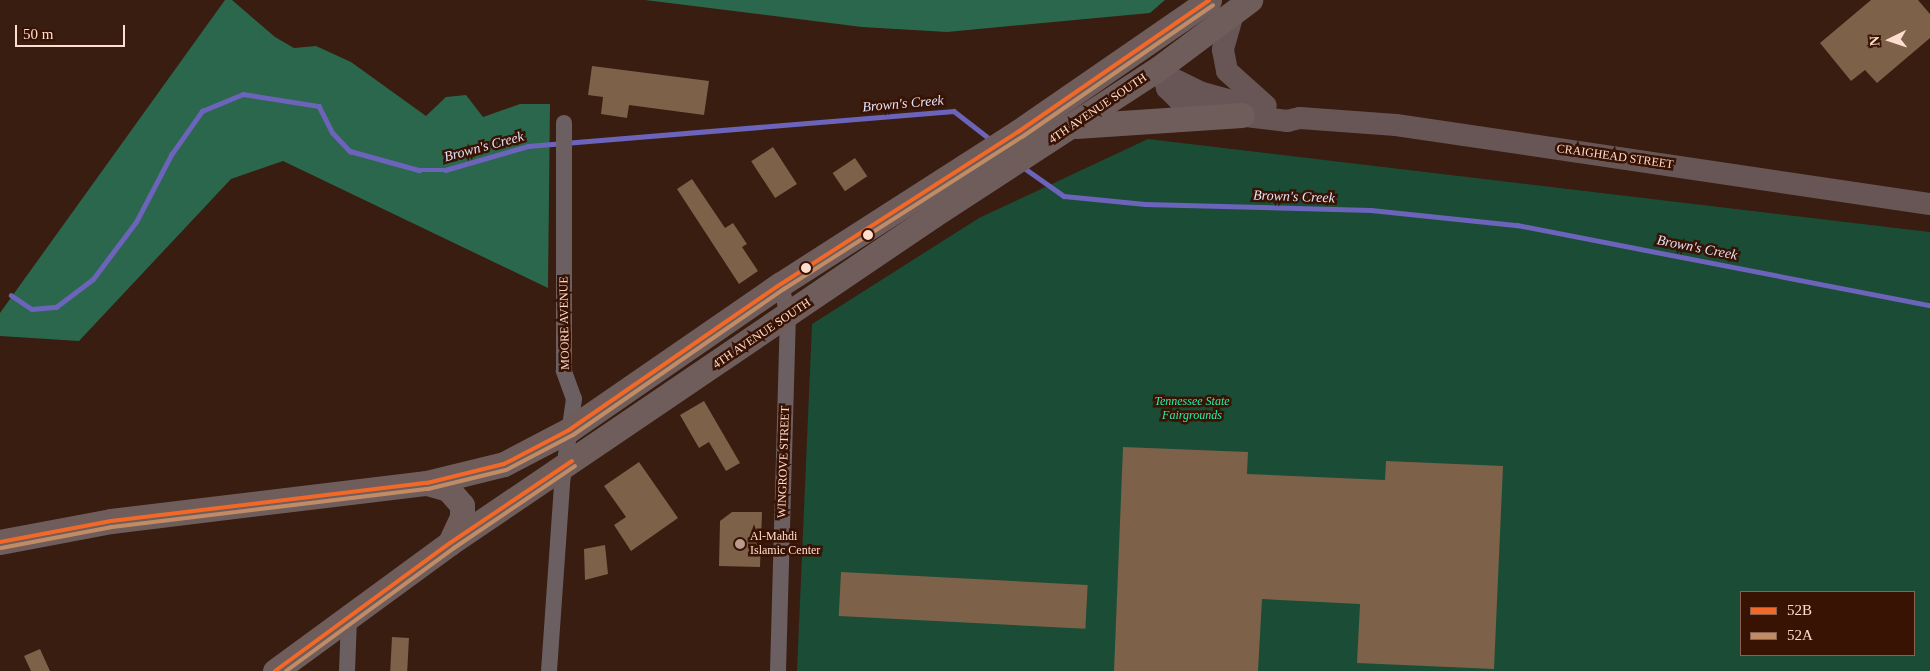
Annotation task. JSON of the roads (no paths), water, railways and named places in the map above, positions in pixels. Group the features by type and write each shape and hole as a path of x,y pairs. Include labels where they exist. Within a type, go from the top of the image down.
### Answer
{"main road":[{"name":"4TH AVENUE SOUTH","path":"0,542 111,521 427,483 504,464 570,430 782,284 1018,132 1209,0"},
{"name":"4TH AVENUE SOUTH","path":"275,671 349,619 450,543 788,317 932,216 997,177 1071,127 1161,71 1241,7"},
{"path":"1071,127 1242,115"},
{"path":"427,483 448,489 462,505 462,517 450,543"}],"street":[{"path":"1241,7 1223,50 1227,71 1266,106"},
{"name":"CRAIGHEAD STREET","path":"1142,48 1161,71 1166,88 1180,100 1203,110 1287,120 1300,118 1396,125 1930,204"},
{"name":"CRAIGHEAD STREET","path":"1161,71 1220,99 1289,109 1300,118"},
{"name":"MOORE AVENUE","path":"549,671 564,467 574,400 564,371 564,123"},
{"name":"WINGROVE STREET","path":"778,671 788,317 782,284"},
{"path":"347,671 349,619"}],"waterway":[{"name":"Brown's Creek","path":"11,295 32,309 56,307 93,279 136,222 171,155 202,111 243,94 319,106 333,133 350,151 419,170 445,170 528,146 954,111 990,139"},
{"name":"Brown's Creek","path":"1023,167 1064,196 1145,204 1371,210 1517,225 1930,305"}],"place":[{"name":"Al-Mahdi Islamic Center","path":"740,544"}],"park label":[{"name":"Tennessee State Fairgrounds","path":"1192,409"}]}
